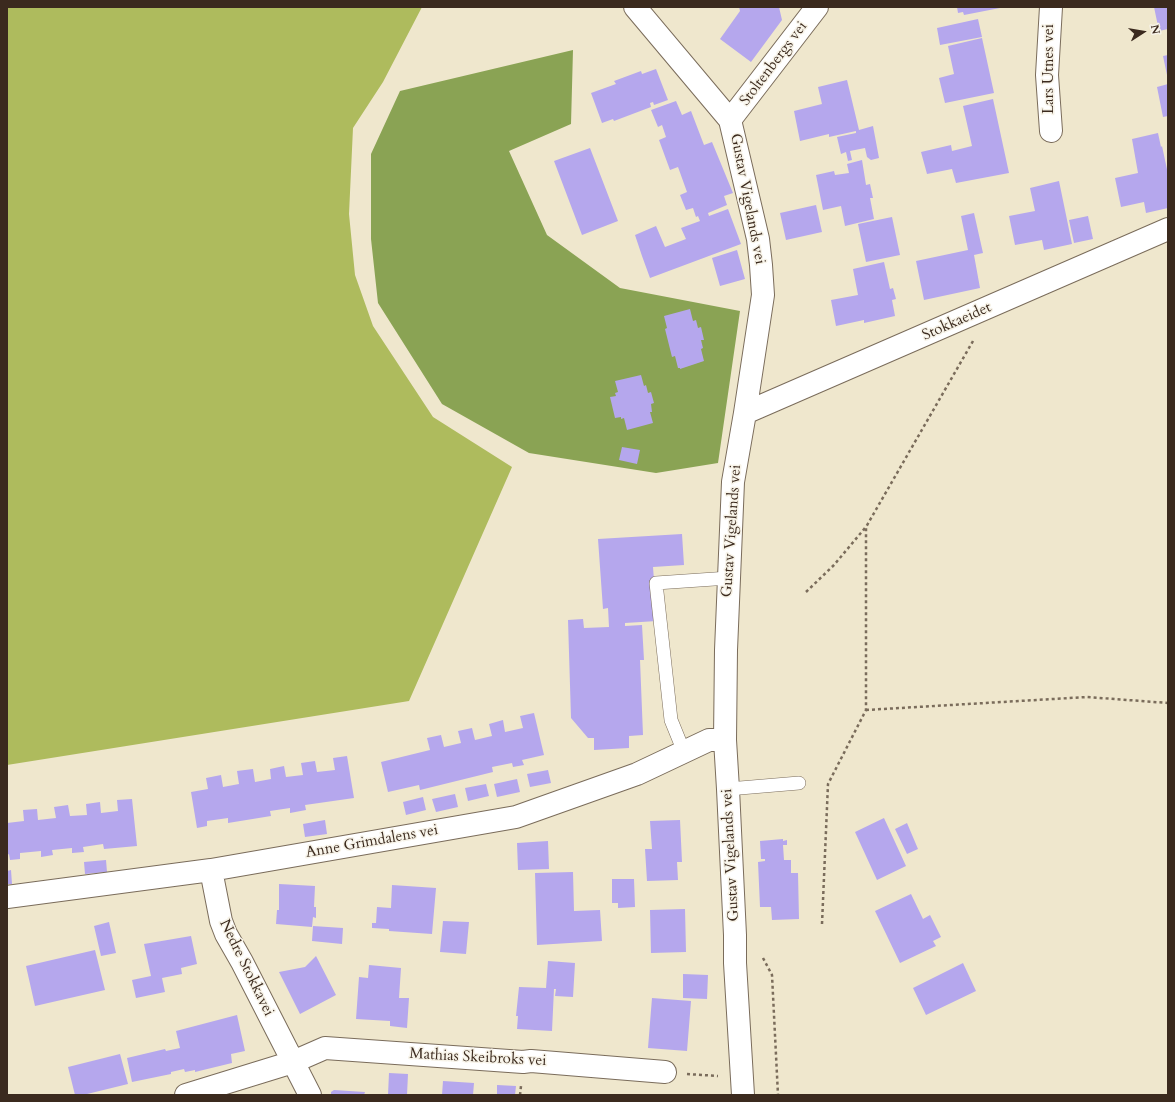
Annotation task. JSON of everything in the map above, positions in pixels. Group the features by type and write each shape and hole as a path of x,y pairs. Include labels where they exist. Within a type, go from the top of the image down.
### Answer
{"street":[{"name":"Gustav Vigelands vei","path":"635,7 730,120 758,239 763,295 745,413 732,482 725,740 735,935 735,963 743,1095"},
{"name":"Stoltenbergs vei","path":"730,120 817,7"},
{"name":"Lars Utnes vei","path":"1051,7 1047,75 1051,132"},
{"name":"Stokkaeidet","path":"745,413 1168,230"},
{"name":"Anne Grimdalens vei","path":"7,897 211,870 516,817 637,774 709,740 725,740"},
{"name":"Nedre Stokkavei","path":"211,870 221,921 226,934 310,1095"},
{"name":"Mathias Skeibroks vei","path":"293,1062 325,1048 523,1062 531,1061 665,1072"},
{"path":"186,1095 293,1062"}],"lane":[{"path":"684,752 671,720 656,583 729,578"},
{"path":"728,789 799,783"}],"path":[{"path":"806,592 834,566 866,527 974,339"},
{"path":"822,924 828,784 866,710 866,527"},
{"path":"866,710 1087,697 1168,703"},
{"path":"763,958 772,976 778,1095"},
{"path":"665,1072 722,1077"}],"green space":[{"path":"7,7 422,7 383,82 353,128 349,214 355,275 373,326 433,417 512,467 409,701 7,765"},
{"path":"573,50 571,124 509,151 547,235 620,288 740,311 718,463 656,473 529,453 442,404 378,303 371,239 371,154 400,91"}],"building":[{"path":"739,7 779,7 782,20 751,62 720,39 740,11"},
{"path":"957,7 1000,8 964,15 963,12 958,13"},
{"path":"1154,7 1168,7 1168,29 1159,31"},
{"path":"978,19 982,37 940,45 937,28"},
{"path":"982,38 994,93 945,103 939,78 954,74 948,46"},
{"path":"1168,55 1168,75 1167,75 1163,56"},
{"path":"656,69 668,100 654,105 653,102 650,103 651,107 614,121 613,119 602,123 591,93 616,84 614,81 641,71 642,74"},
{"path":"847,80 859,130 873,126 879,158 871,160 867,157 865,148 850,151 852,160 848,161 846,152 841,154 837,137 856,133 856,131 829,137 829,134 800,141 794,111 822,104 818,87"},
{"path":"1168,84 1168,116 1163,117 1157,87"},
{"path":"993,99 1009,173 956,183 952,169 927,174 921,152 951,145 952,151 972,146 963,106"},
{"path":"676,101 682,115 691,111 704,145 712,142 733,193 724,196 727,205 708,213 709,216 728,209 741,244 650,278 635,235 656,226 665,247 686,239 681,228 700,221 698,216 696,217 693,208 686,210 680,195 687,192 678,167 670,170 659,140 666,137 662,125 658,127 651,110"},
{"path":"1158,133 1168,174 1168,208 1146,213 1144,202 1121,207 1115,178 1138,173 1132,139"},
{"path":"590,148 618,221 582,235 554,161"},
{"path":"862,160 866,185 870,184 873,198 870,198 874,219 845,226 841,206 823,210 816,175 834,171 835,175 849,173 847,164"},
{"path":"1059,181 1072,244 1044,250 1042,240 1015,245 1009,216 1035,211 1030,188"},
{"path":"816,205 822,232 786,240 780,213"},
{"path":"974,213 983,253 974,255 980,288 924,300 916,261 968,250 961,216"},
{"path":"1088,216 1093,239 1074,243 1069,220"},
{"path":"892,217 900,255 866,262 858,224"},
{"path":"737,250 745,279 720,286 712,258"},
{"path":"884,262 890,289 893,288 896,299 892,300 895,316 864,323 864,320 836,326 831,300 858,295 853,269"},
{"path":"690,309 693,321 696,320 698,328 701,327 704,340 701,340 703,348 701,349 704,361 680,369 678,368 675,356 672,357 665,329 667,328 664,316"},
{"path":"641,375 648,393 651,392 654,403 651,404 652,412 650,412 653,423 627,430 624,418 615,418 610,397 616,396 615,393 618,392 615,381"},
{"path":"622,447 640,450 637,464 619,460"},
{"path":"682,534 684,565 653,567 657,621 625,623 625,626 642,625 644,660 640,660 643,735 629,736 629,748 594,750 594,738 588,738 571,718 568,620 583,619 584,628 609,627 608,608 603,609 598,539"},
{"path":"534,713 544,755 522,760 524,765 513,767 512,763 492,767 493,772 420,790 419,785 388,792 381,762 430,750 427,738 441,735 444,747 461,743 458,731 472,728 475,740 492,736 489,724 503,720 505,732 523,728 520,716"},
{"path":"347,756 354,798 305,805 306,810 290,813 290,808 270,811 271,816 228,823 228,818 207,821 207,826 197,828 191,792 208,789 206,778 221,775 223,787 239,784 237,771 253,769 255,782 271,779 270,769 284,766 286,777 303,775 301,763 315,761 317,772 335,770 333,758"},
{"path":"548,770 551,783 530,787 527,774"},
{"path":"517,779 520,792 497,797 494,784"},
{"path":"486,784 489,796 468,801 465,788"},
{"path":"455,794 458,807 436,812 432,799"},
{"path":"423,797 426,810 406,815 403,802"},
{"path":"132,799 137,846 104,849 103,844 83,847 84,852 72,853 72,848 52,850 53,855 41,857 41,851 20,853 20,859 10,860 9,854 7,855 7,823 24,821 23,810 37,809 38,820 56,818 54,807 68,805 70,816 87,815 86,804 100,802 101,813 118,811 117,800"},
{"path":"884,818 906,866 877,880 855,832"},
{"path":"325,820 327,834 305,837 303,824"},
{"path":"680,820 682,862 677,862 678,880 647,881 645,849 652,849 650,821"},
{"path":"907,823 918,849 907,854 895,829"},
{"path":"783,839 783,841 787,840 787,845 783,845 784,860 791,860 791,873 798,873 799,919 772,920 771,907 760,907 758,862 765,861 765,859 761,859 760,841"},
{"path":"548,841 549,869 518,870 517,843"},
{"path":"106,860 107,872 85,874 84,862"},
{"path":"11,870 12,884 7,884 7,871"},
{"path":"573,872 574,911 600,910 602,941 537,945 535,873"},
{"path":"612,879 634,879 635,907 618,908 618,903 612,903"},
{"path":"279,884 315,886 314,907 316,907 316,918 313,917 312,927 276,924 277,910 279,910"},
{"path":"392,885 436,888 432,934 389,931 389,929 372,928 372,923 376,923 377,907 391,908"},
{"path":"911,894 923,919 930,915 941,937 933,941 936,946 900,963 875,911"},
{"path":"685,909 686,952 651,953 650,910"},
{"path":"443,921 469,922 466,954 440,952"},
{"path":"109,922 116,953 101,956 94,926"},
{"path":"313,926 343,928 342,944 312,941"},
{"path":"191,936 197,964 181,968 182,974 162,978 165,992 136,998 132,980 151,976 144,944"},
{"path":"95,950 105,990 35,1006 26,966"},
{"path":"316,956 336,995 300,1014 279,972 305,967"},
{"path":"548,961 575,963 573,997 555,996 556,989 554,989 552,1031 517,1029 518,1016 516,1016 519,987 546,988"},
{"path":"963,963 976,991 926,1015 913,988"},
{"path":"369,965 401,968 399,998 409,998 407,1028 390,1026 390,1021 356,1019 359,977 368,978"},
{"path":"683,974 708,975 707,999 683,998"},
{"path":"652,998 691,1001 687,1051 648,1048"},
{"path":"237,1015 245,1051 231,1054 232,1063 195,1072 195,1070 185,1072 184,1069 171,1072 171,1074 132,1082 127,1058 165,1049 166,1051 180,1048 176,1031"},
{"path":"120,1054 128,1084 83,1095 75,1095 68,1067"},
{"path":"389,1073 408,1074 407,1095 388,1095"},
{"path":"443,1081 474,1083 473,1095 442,1095"},
{"path":"497,1085 516,1086 515,1095 497,1095"},
{"path":"334,1090 365,1092 364,1095 331,1095 331,1092"}]}
